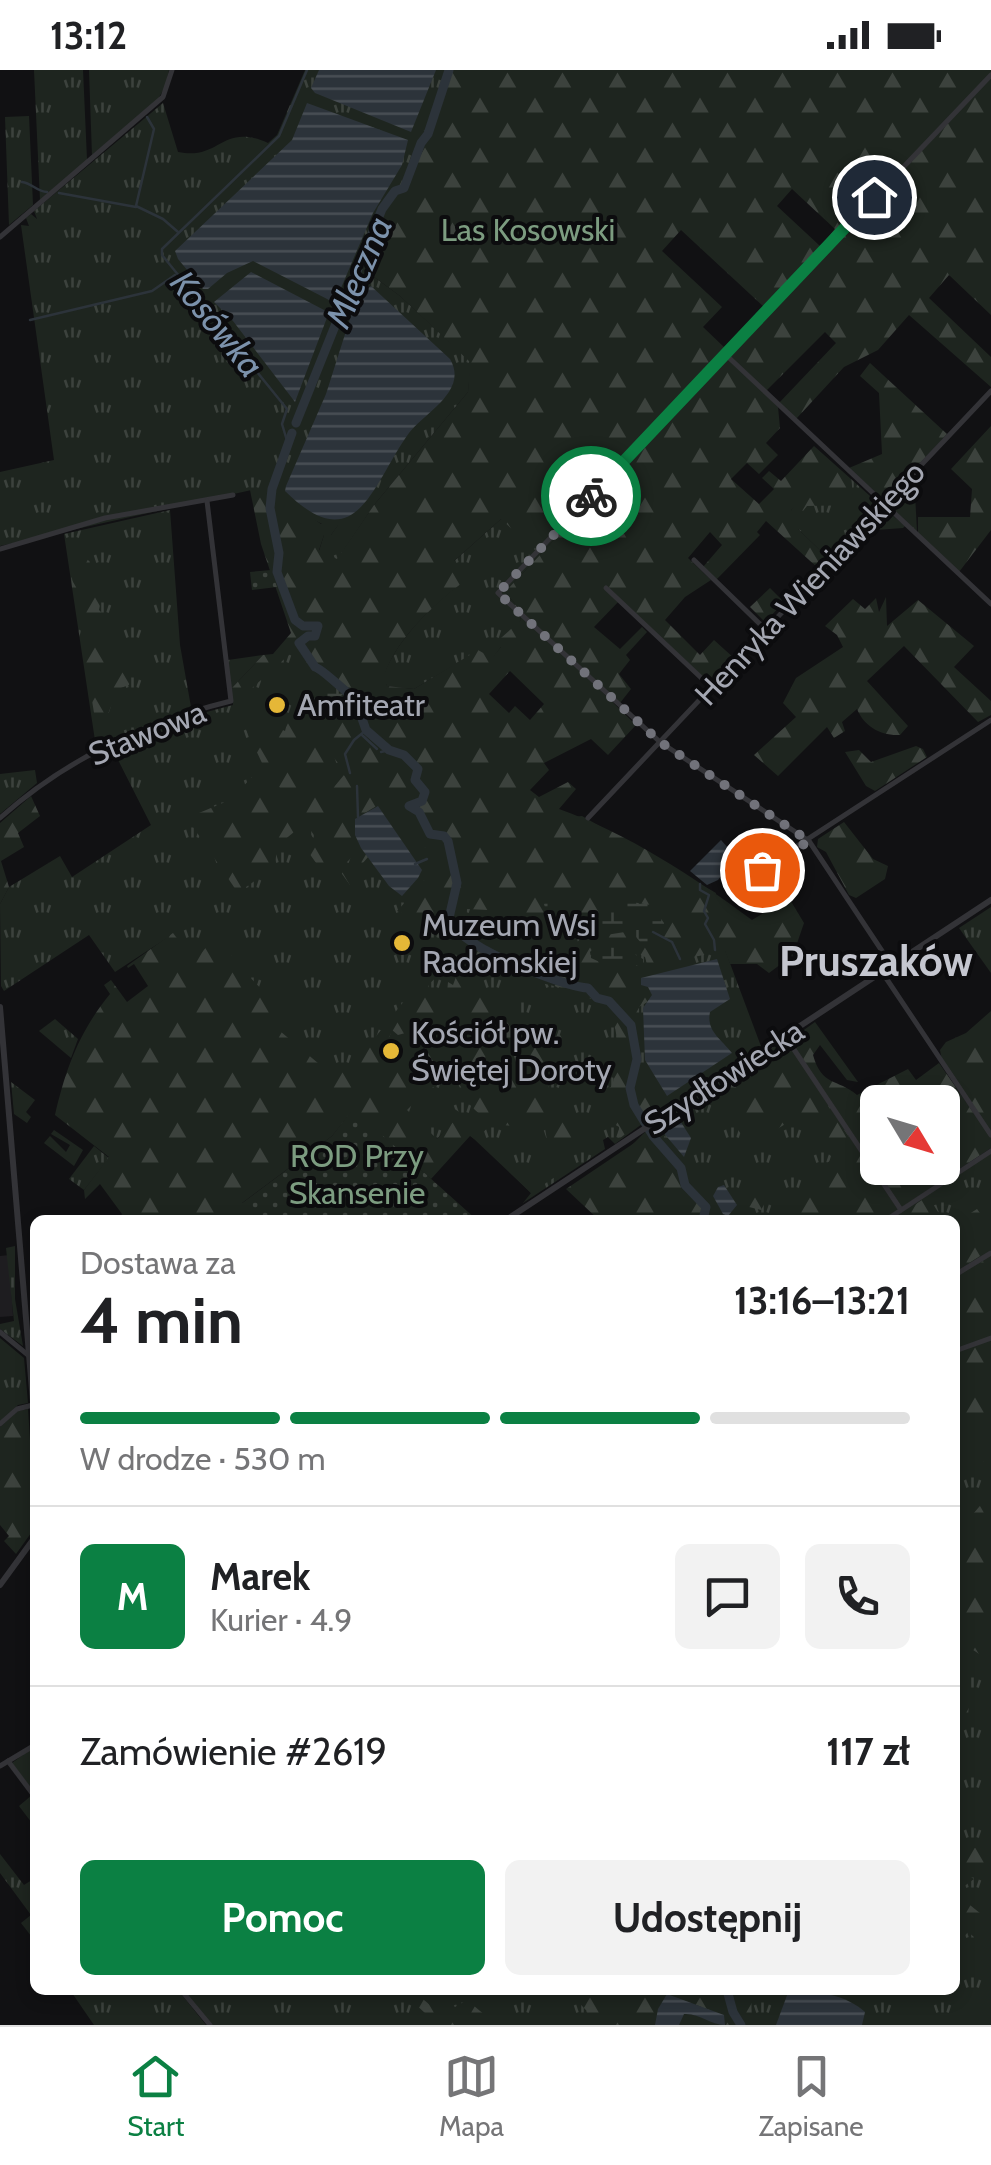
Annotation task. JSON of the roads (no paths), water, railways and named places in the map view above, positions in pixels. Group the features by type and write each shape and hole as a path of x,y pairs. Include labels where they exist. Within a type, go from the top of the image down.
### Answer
{"street":[{"path":"0,238 163,97 172,70"},
{"path":"892,966 809,841 660,742 498,593 991,75"},
{"path":"725,354 991,604"},
{"name":"Henryka Wieniawskiego","path":"588,818 991,390"},
{"path":"0,548 120,514 234,495"},
{"name":"Stawowa","path":"0,818 46,780 90,754 176,715 231,701 207,501"},
{"path":"694,560 766,630"},
{"path":"606,588 712,688"},
{"path":"734,887 991,720"},
{"name":"Szydłowiecka","path":"514,1215 991,900"},
{"path":"882,972 991,1135"},
{"path":"0,1007 30,1366"},
{"path":"784,1036 901,1210"},
{"path":"894,1215 991,1150"},
{"path":"960,1272 991,1252"},
{"path":"0,1332 29,1356"},
{"path":"960,1348 991,1338"},
{"path":"0,1424 18,1409 30,1406"},
{"path":"0,1585 30,1544"},
{"path":"0,1766 30,1748"},
{"path":"8,1761 30,1790"},
{"path":"185,1995 210,2025"}],"waterway":[{"name":"Kosówka","path":"288,444 282,424 287,409 162,255 162,249 279,136 307,70"},
{"name":"Mleczna","path":"296,423 382,209 395,191 404,188 428,134 449,70"},
{"path":"147,117 154,129 136,206 163,219 178,232"},
{"path":"22,182 47,192"},
{"path":"59,193 136,207"},
{"path":"30,320 152,291 175,275"},
{"name":"Mleczna","path":"292,433 272,489 270,508 279,553 277,572 295,620 303,626 318,626 315,636 299,643 315,667 348,693 366,730 418,769 415,780 425,792 422,801 409,806 419,812 430,834 444,836 448,841 457,883 449,918 452,929 506,960 588,988 597,998 609,1001 631,1025 637,1059 630,1088 634,1105 653,1136 681,1168 685,1185 706,1207 704,1215"},
{"path":"350,773 345,754 365,731"},
{"path":"362,735 377,749"},
{"name":"Mleczna","path":"381,752 389,750"},
{"path":"357,786 358,817"},
{"path":"415,864 427,859"},
{"path":"700,884 700,890 709,895 705,924 715,950"},
{"path":"653,932 672,942 680,959"},
{"name":"Mleczna","path":"728,1995 741,2025"}],"place":[{"name":"Amfiteatr","path":"277,705"},
{"name":"Muzeum Wsi Radomskiej","path":"402,943"},
{"name":"Kościół pw. Świętej Doroty","path":"391,1051"}],"district":[{"name":"Pruszaków","path":"876,961"}],"park label":[{"name":"Las Kosowski","path":"528,230"},
{"name":"ROD Przy Skansenie","path":"357,1174"}]}
